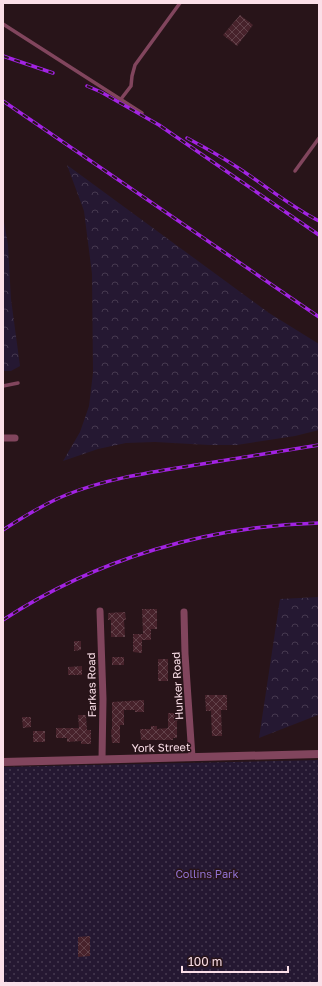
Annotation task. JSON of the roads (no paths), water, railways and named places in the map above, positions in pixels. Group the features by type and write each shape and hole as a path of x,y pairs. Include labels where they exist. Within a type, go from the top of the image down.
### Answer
{"street":[{"path":"3,438 15,438"},
{"name":"Farkas Road","path":"100,611 103,699 102,759"},
{"name":"Hunker Road","path":"184,612 185,654 192,757"},
{"name":"York Street","path":"3,762 319,754"}],"lane":[{"path":"121,99 131,86 135,65 180,3"},
{"path":"3,24 142,113"},
{"path":"294,171 319,138"},
{"path":"3,386 18,383"}],"railway":[{"path":"3,56 53,73"},
{"path":"87,86 101,92 159,125 319,235"},
{"path":"3,101 319,317"},
{"path":"187,138 229,162 290,204 319,221"},
{"path":"3,530 50,502 98,484 147,473 319,445"},
{"path":"3,620 39,598 76,580 115,563 154,550 195,539 236,531 319,523"}],"park label":[{"name":"Collins Park","path":"207,873"}]}
